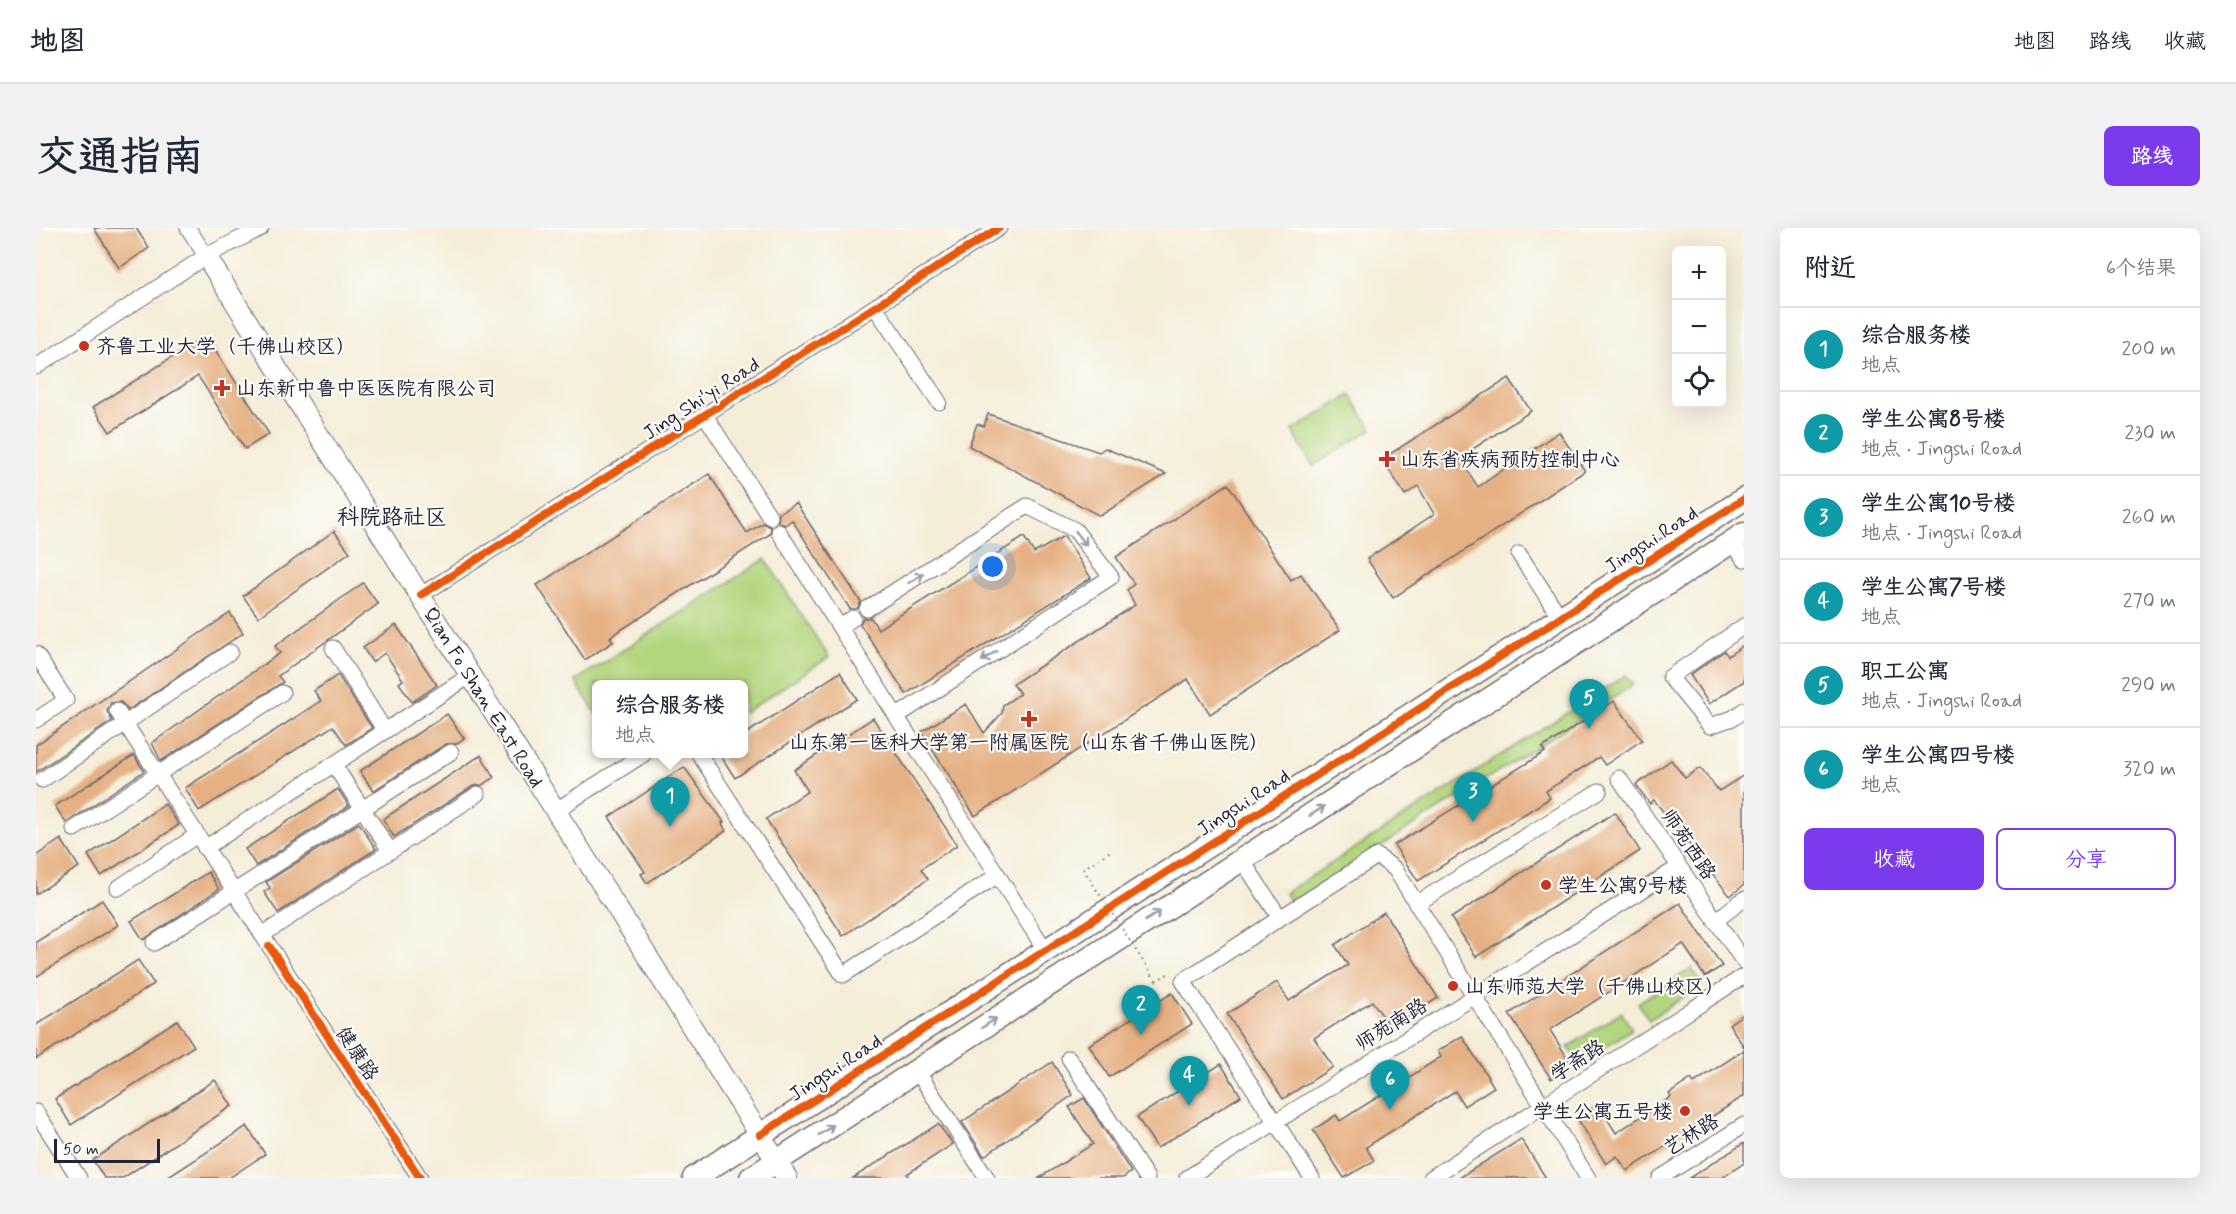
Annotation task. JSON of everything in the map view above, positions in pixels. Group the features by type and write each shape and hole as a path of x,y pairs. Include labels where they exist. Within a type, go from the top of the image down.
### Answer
{"highway":[{"name":"Jingshi Road","path":"694,1178 1744,499"},
{"path":"751,1178 782,1170 917,1071 1242,860 1740,545"}],"main road":[{"name":"Qian Fo Shan East Road","path":"206,256 782,1170"}],"street":[{"name":"Qian Fo Shan East Road","path":"188,228 206,256"},
{"path":"36,367 206,256 261,228"},
{"name":"Jing Shi'yi Road","path":"421,596 999,228"},
{"path":"875,307 939,402"},
{"path":"705,415 770,517"},
{"path":"867,609 1027,506 1076,530 1111,577 897,716"},
{"path":"779,532 1046,951"},
{"path":"1519,555 1560,617"},
{"path":"840,627 854,618"},
{"path":"1744,626 1670,677 1710,726 1733,718 1744,710"},
{"path":"333,648 385,731"},
{"path":"42,780 121,718 230,652"},
{"path":"36,654 66,700 36,720"},
{"path":"118,888 334,765 471,675"},
{"path":"74,829 282,693"},
{"name":"健康路","path":"121,718 420,1178"},
{"path":"154,943 451,752"},
{"path":"555,811 636,758"},
{"path":"702,758 843,975 998,875"},
{"path":"334,765 390,851"},
{"name":"师苑西路","path":"1619,778 1744,962"},
{"path":"1416,904 1599,790"},
{"path":"266,941 390,851 478,794"},
{"path":"1312,1178 1183,981 1377,856 1395,869 1588,1178"},
{"path":"1242,860 1280,918"},
{"name":"师苑南路","path":"1187,1178 1679,867"},
{"path":"1715,921 1744,899"},
{"name":"学斋路","path":"1431,1178 1744,976"},
{"path":"1069,1058 1148,1178"},
{"path":"917,1071 987,1178"},
{"path":"36,1112 79,1178"},
{"name":"艺林路","path":"1660,1178 1744,1125"}],"path":[{"path":"1112,850 1083,869 1156,981"}],"green space":[{"path":"1350,395 1372,429 1313,466 1292,431"},
{"path":"765,559 829,657 748,710 748,680 592,680 592,708 575,681"},
{"path":"1626,675 1633,685 1291,904 1285,893"},
{"path":"1692,968 1702,985 1649,1020 1638,1003"},
{"path":"1621,1012 1632,1029 1579,1064 1568,1047"}],"building":[{"path":"94,228 136,228 149,248 119,268"},
{"path":"201,339 203,344 209,340 269,434 245,449 198,376 110,432 93,407"},
{"path":"1509,378 1531,411 1459,458 1478,487 1559,432 1585,471 1393,598 1367,559 1434,514 1418,486 1405,495 1382,459"},
{"path":"988,414 1099,452 1105,448 1166,474 1100,516 969,446 977,424 984,426"},
{"path":"709,474 747,533 763,523 771,527 770,534 610,637 613,642 585,660 537,585"},
{"path":"1228,484 1291,580 1301,574 1340,630 1210,714 1188,679 975,816 921,732 966,704 984,733 1002,713 1003,705 1020,694 1013,684 1135,605 1127,590 1134,584 1116,557"},
{"path":"796,503 861,602 857,609 850,609 792,520 785,525 778,522 779,513"},
{"path":"334,531 350,552 258,617 243,596"},
{"path":"1064,536 1091,578 906,694 860,624 863,618 871,618 878,629 1024,537 1034,553"},
{"path":"363,583 378,604 278,676 283,682 161,761 152,743 280,653 275,646"},
{"path":"230,613 243,633 128,710 121,702 111,703 107,711 112,721 36,772 36,745"},
{"path":"396,625 437,685 412,702 399,683 403,680 385,653 372,662 363,648"},
{"path":"1744,645 1744,681 1709,704 1690,675 1724,651 1728,656"},
{"path":"840,672 857,699 735,778 722,758 748,758 748,732"},
{"path":"338,675 372,728 346,745 333,726 199,811 185,788 321,701 314,691"},
{"path":"1614,701 1642,740 1605,765 1599,757 1546,791 1550,798 1418,881 1394,845 1545,752 1542,748"},
{"path":"447,714 464,738 456,744 446,744 373,791 360,771"},
{"path":"873,718 957,845 921,869 928,879 843,936 766,819 808,791 794,770"},
{"path":"134,755 144,771 66,823 55,806"},
{"path":"481,755 494,778 482,785 473,786 394,837 383,819"},
{"path":"1671,760 1685,778 1700,768 1719,791 1744,775 1744,885 1730,896 1654,800 1650,804 1636,785"},
{"path":"684,767 724,822 722,823 726,831 647,883 641,874 645,872 609,817"},
{"path":"338,789 349,806 256,866 245,849"},
{"path":"165,804 179,825 101,876 88,855"},
{"name":"学生公寓9号楼","path":"1615,812 1640,851 1476,957 1451,918"},
{"path":"359,823 376,849 278,913 264,892 270,888 266,882"},
{"path":"61,839 79,867 36,894 36,856"},
{"path":"208,872 219,889 143,940 131,921"},
{"path":"102,900 118,925 36,977 36,942"},
{"path":"1680,903 1722,966 1705,977 1683,944 1550,1030 1572,1065 1551,1079 1509,1014"},
{"path":"1384,912 1438,998 1391,1028 1372,1001 1314,1038 1333,1067 1283,1099 1227,1014 1277,982 1289,1001 1348,965 1335,945"},
{"path":"138,960 154,984 36,1059 36,1025"},
{"path":"1172,993 1192,1024 1109,1077 1089,1045"},
{"path":"1744,1014 1744,1047 1729,1024"},
{"path":"177,1020 194,1046 71,1125 55,1099"},
{"path":"1462,1036 1494,1087 1464,1106 1455,1091 1366,1147 1374,1161 1344,1178 1313,1130 1336,1115 1340,1121 1441,1057 1438,1051"},
{"name":"学生公寓五号楼","path":"1744,1050 1744,1096 1627,1171 1617,1156 1606,1164 1577,1118 1598,1104 1616,1133 1671,1097 1669,1094 1691,1079 1694,1083"},
{"path":"1052,1062 1073,1095 984,1156 962,1122"},
{"path":"1221,1064 1241,1096 1157,1148 1137,1117"},
{"path":"215,1080 232,1106 123,1178 104,1178 93,1160"},
{"path":"1084,1098 1131,1172 1123,1178 1039,1178 1093,1144 1069,1107"},
{"path":"938,1124 953,1144 907,1174 910,1178 853,1178"},
{"path":"247,1126 265,1154 229,1178 167,1178"},
{"path":"1521,1139 1546,1178 1459,1178"},
{"path":"1744,1143 1744,1163 1722,1178 1689,1178"}],"cycle path":[{"path":"421,595 999,228"},
{"path":"760,1135 1744,499"},
{"path":"269,946 420,1178"}],"place":[{"name":"齐鲁工业大学（千佛山校区）","path":"84,346"},
{"name":"山东新中鲁中医医院有限公司","path":"222,388"},
{"name":"山东省疾病预防控制中心","path":"1387,459"},
{"name":"山东第一医科大学第一附属医院（山东省千佛山医院）","path":"1029,719"},
{"name":"职工公寓","path":"1589,729"},
{"name":"学生公寓10号楼","path":"1473,822"},
{"name":"综合服务楼","path":"670,827"},
{"name":"学生公寓9号楼","path":"1546,885"},
{"name":"山东师范大学（千佛山校区）","path":"1453,986"},
{"name":"学生公寓8号楼","path":"1141,1035"},
{"name":"学生公寓7号楼","path":"1189,1106"},
{"name":"学生公寓四号楼","path":"1390,1110"},
{"name":"学生公寓五号楼","path":"1685,1111"}],"district":[{"name":"科院路社区","path":"392,516"}]}
